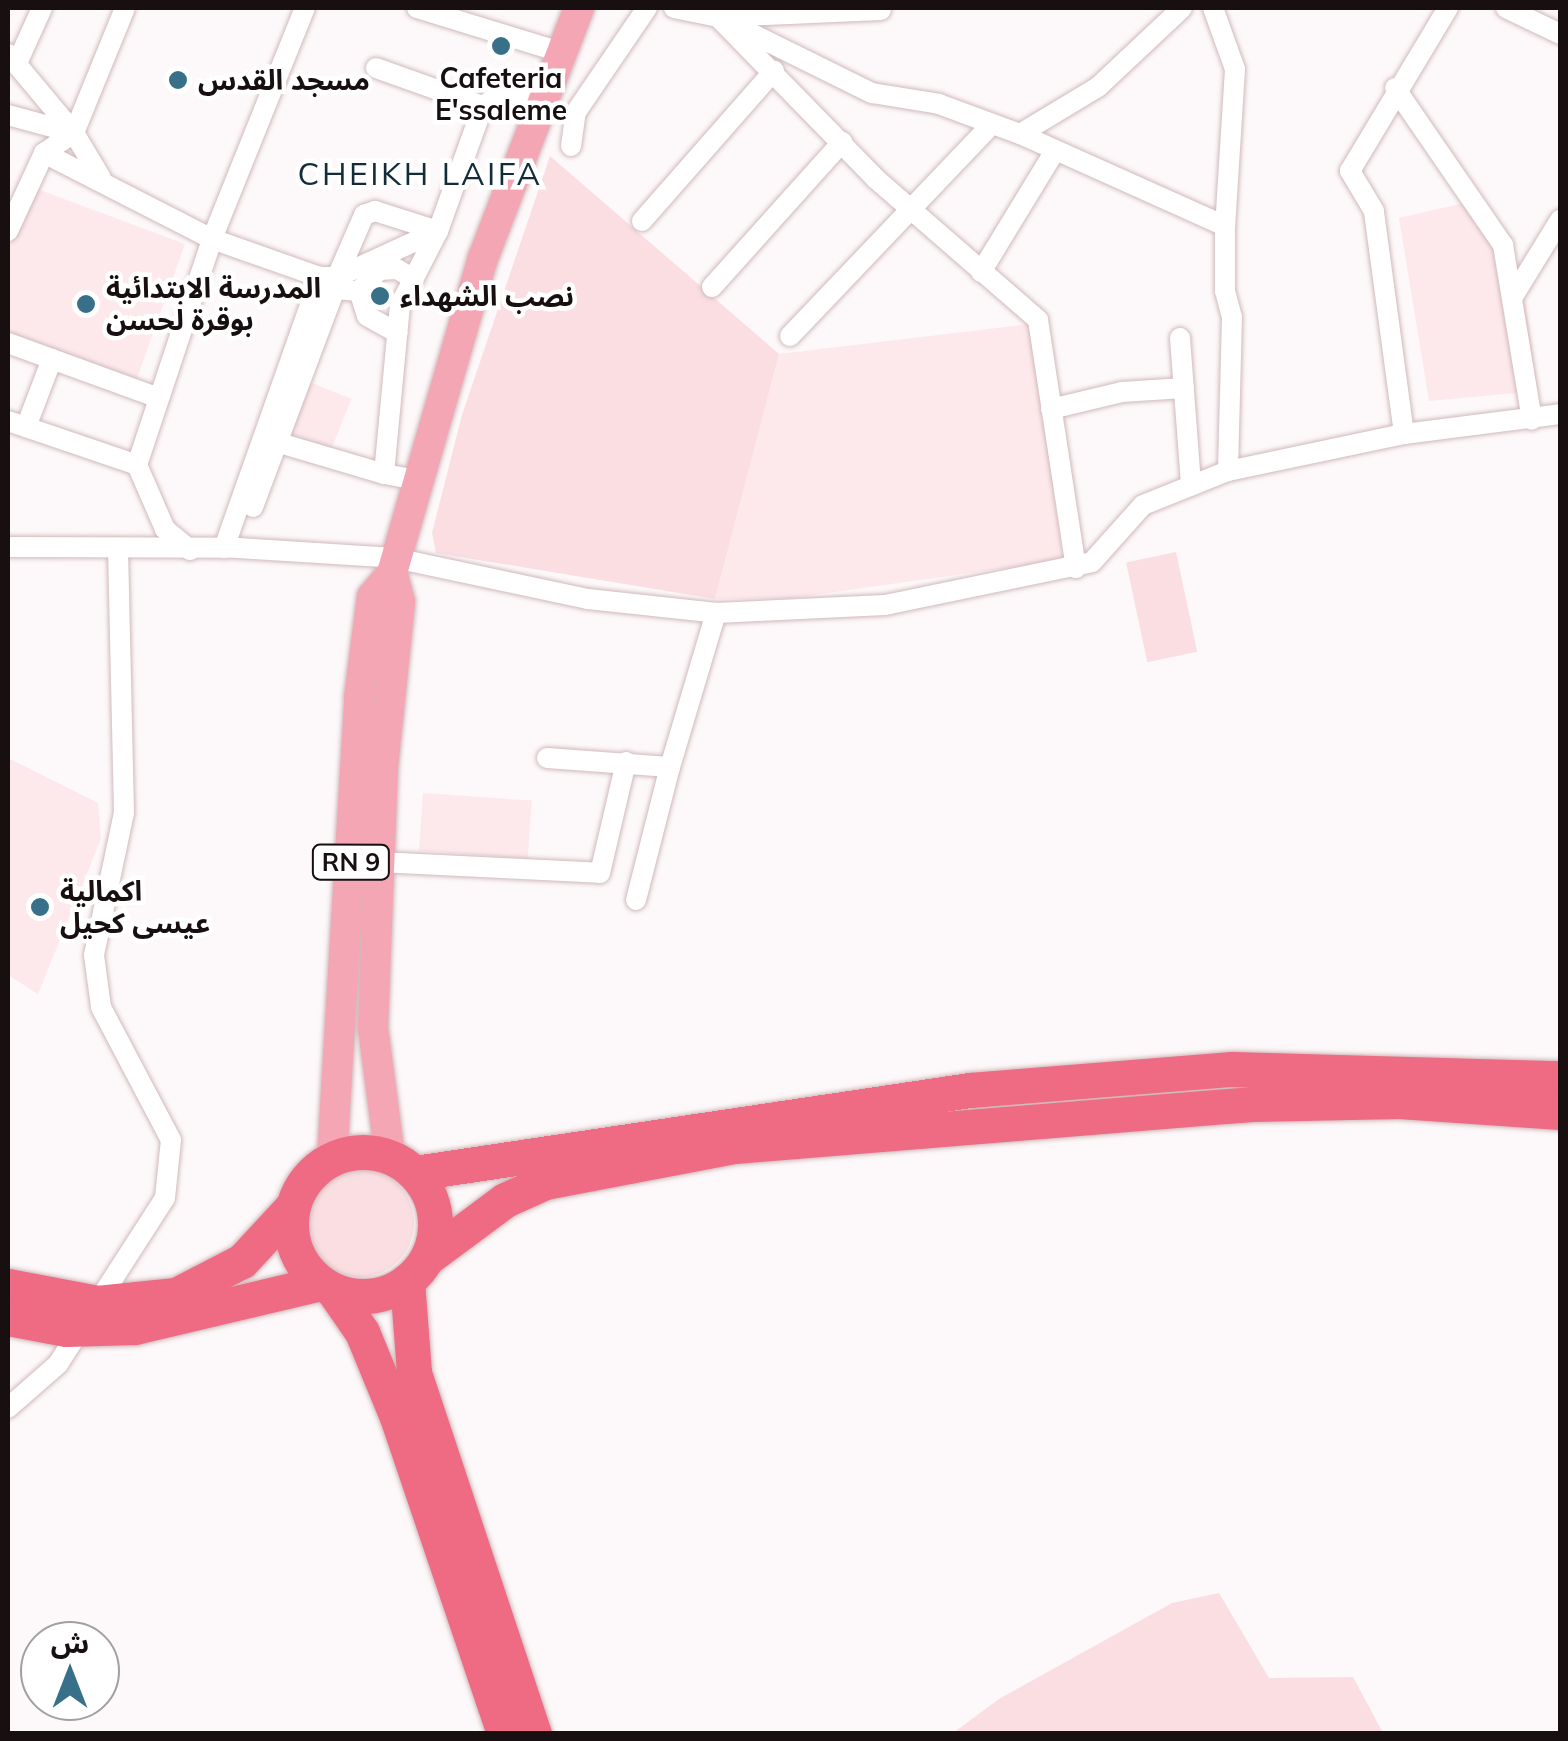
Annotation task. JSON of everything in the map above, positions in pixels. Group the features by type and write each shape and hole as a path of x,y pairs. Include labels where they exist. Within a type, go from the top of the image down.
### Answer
{"highway":[{"path":"8,1318 88,1317 212,1281 266,1240 292,1207 303,1183 332,1158 361,1152 402,1165 970,1090 1232,1069 1560,1078"},
{"path":"8,1286 88,1317 136,1326 327,1286 364,1296 417,1270 505,1200 545,1182 734,1146 1252,1104 1399,1101 1560,1112"},
{"name":"RN 9","path":"402,1165 435,1214 417,1270 414,1374 534,1734"},
{"path":"292,1207 294,1248 362,1332 396,1417 504,1734"}],"main road":[{"name":"RN 9","path":"332,1158 358,698 372,597 394,565 416,480 538,104 574,11"},
{"name":"RN 9","path":"394,565 400,602 378,862 372,1026 402,1165"}],"street":[{"path":"42,8 13,57 74,133 101,178"},
{"path":"8,231 44,153 74,133 124,8"},
{"path":"190,550 165,529 137,466 156,397 212,239 305,8"},
{"path":"417,8 557,51"},
{"path":"571,146 576,112 647,8"},
{"path":"674,8 718,17 881,10"},
{"path":"1020,134 1098,87 1182,8"},
{"path":"1214,8 1235,69 1225,226 1225,292 1232,317 1228,471"},
{"path":"1404,434 1374,211 1350,171 1448,8"},
{"path":"1506,8 1560,34"},
{"path":"718,17 913,214 1038,320 1076,568"},
{"path":"718,17 872,93 940,104 1020,134 1225,226"},
{"path":"376,68 483,106"},
{"path":"642,221 774,71"},
{"path":"1396,90 1503,245 1532,420"},
{"path":"384,474 400,305 438,230 483,106 502,93 538,104"},
{"path":"8,115 74,133"},
{"path":"790,336 913,214 991,125"},
{"path":"712,287 842,142"},
{"path":"981,272 1055,151"},
{"path":"44,153 101,178 212,239 359,291"},
{"path":"231,548 331,281 364,215 375,210 438,230"},
{"path":"1512,298 1560,220"},
{"path":"331,281 438,230"},
{"path":"359,291 379,270 396,269 412,278"},
{"path":"359,291 367,316 398,334"},
{"path":"1180,338 1191,484"},
{"path":"8,343 156,397"},
{"path":"52,360 17,424 137,466"},
{"path":"1051,409 1122,392 1184,388"},
{"path":"8,547 231,548 394,565 588,598 716,613 885,605 1092,562 1143,505 1228,471 1404,434 1560,414"},
{"path":"270,440 416,480"},
{"path":"8,1408 58,1364 164,1198 171,1140 102,1008 94,955 124,813 118,550"},
{"path":"636,900 670,766 716,613"},
{"path":"547,758 670,766"},
{"path":"378,862 600,872 626,762"}],"shaded area":[{"path":"550,156 779,354 715,599 436,553 432,533 462,415"},
{"name":"المدرسة الابتدائية بوقرة لحسن","path":"32,187 185,244 136,381 8,334 8,250"},
{"path":"1477,200 1505,243 1526,306 1538,391 1429,401 1399,218"},
{"path":"1030,324 1063,560 792,598 715,599 779,354"},
{"path":"307,381 352,399 331,450 286,432"},
{"path":"1176,552 1197,652 1147,662 1126,563"},
{"name":"اكمالية عيسى كحيل","path":"8,758 98,803 101,839 38,994 8,975"},
{"path":"423,793 532,801 528,858 419,851"},
{"path":"360,1169 381,1173 398,1185 410,1202 414,1223 410,1244 398,1261 381,1273 360,1277 339,1273 322,1261 310,1244 306,1223 310,1202 322,1185 339,1173"},
{"path":"1219,1593 1269,1678 1353,1677 1383,1733 953,1733 999,1699 1172,1603"}],"place":[{"name":"Cafeteria E'ssaleme","path":"501,46"},
{"name":"مسجد القدس","path":"178,80"},
{"name":"نصب الشهداء","path":"380,296"},
{"name":"المدرسة الابتدائية بوقرة لحسن","path":"86,304"},
{"name":"اكمالية عيسى كحيل","path":"40,907"}],"district":[{"name":"CHEIKH LAIFA","path":"420,173"}]}
